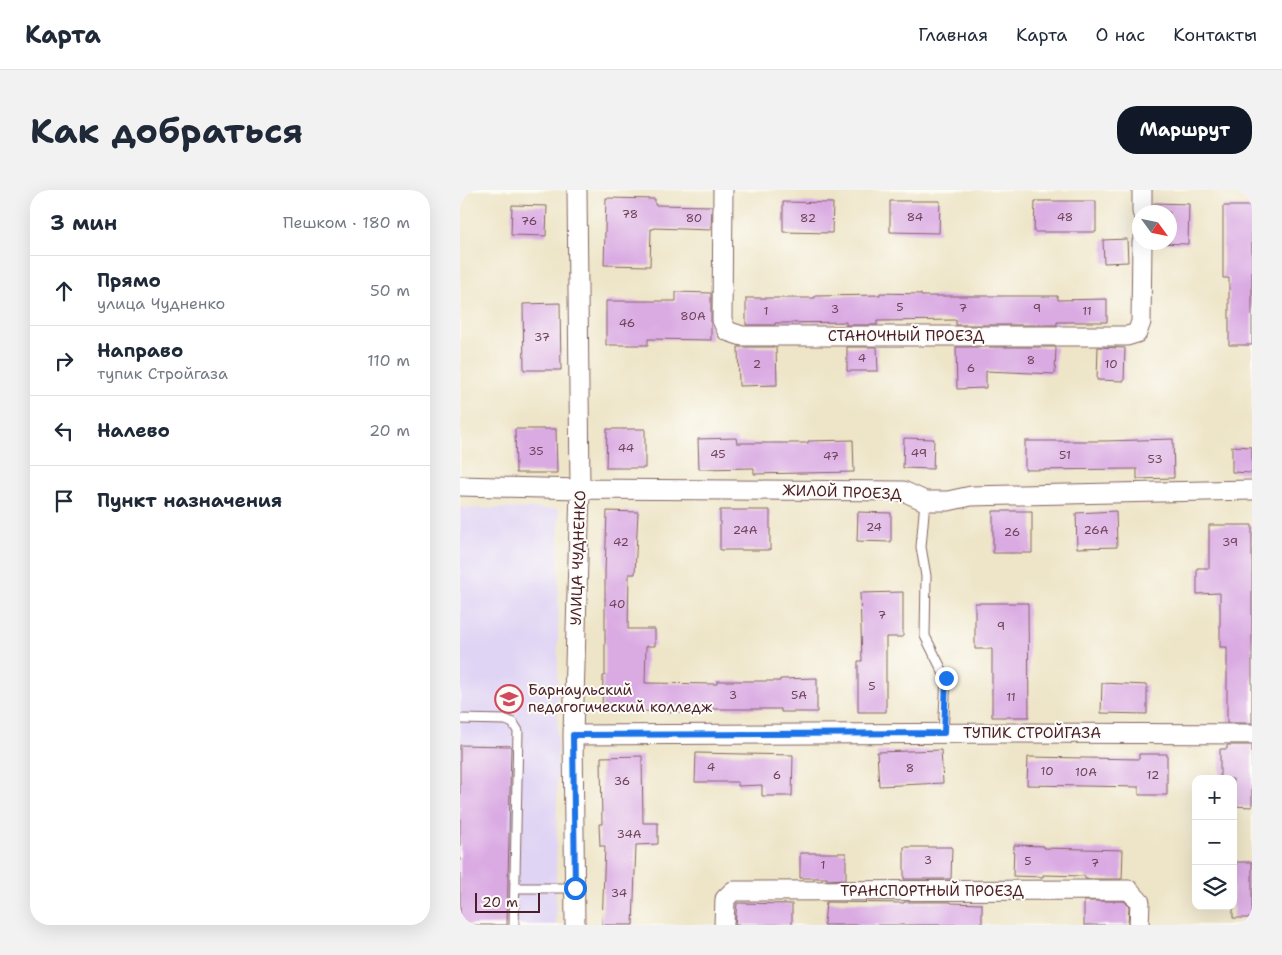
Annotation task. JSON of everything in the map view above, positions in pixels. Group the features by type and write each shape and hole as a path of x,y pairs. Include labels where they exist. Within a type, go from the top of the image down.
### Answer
{"street":[{"name":"УЛИЦА ЧУДНЕНКО","path":"575,925 573,735 580,489 577,190"},
{"name":"СТАНОЧНЫЙ ПРОЕЗД","path":"723,190 722,320 728,331 742,336 1127,336 1137,333 1141,322 1142,250"},
{"path":"1142,190 1142,205"},
{"name":"ЖИЛОЙ ПРОЕЗД","path":"460,486 580,489 903,491 925,501 948,501 972,496 1252,490"},
{"name":"ТУПИК СТРОЙГАЗА","path":"573,735 1252,734"},
{"name":"ТРАНСПОРТНЫЙ ПРОЕЗД","path":"724,925 725,899 733,891 1129,890 1140,902 1139,925"}],"lane":[{"path":"925,501 921,547 926,576 925,636 946,678 944,733"},
{"path":"460,719 506,720 512,723 518,730 514,925"},
{"path":"516,888 575,888"}],"shaded area":[{"name":"Барнаульский педагогический колледж","path":"460,508 559,509 556,925 460,925"}],"building":[{"path":"606,198 655,199 655,205 712,206 711,230 654,228 651,229 650,266 604,265"},
{"path":"890,201 940,201 939,233 890,232"},
{"path":"1035,201 1096,201 1096,232 1034,232"},
{"path":"783,202 833,203 832,233 783,232"},
{"path":"1154,203 1189,204 1188,244 1177,244 1177,205 1154,205"},
{"path":"512,205 547,206 546,236 511,235"},
{"path":"1223,206 1252,206 1252,345 1229,345 1229,278 1223,278"},
{"path":"1127,239 1128,262 1104,263 1103,240"},
{"path":"676,292 711,293 711,340 648,339 648,345 606,345 606,301 676,301"},
{"path":"880,293 921,294 921,296 1058,296 1058,300 1107,299 1107,322 1057,322 1057,325 956,325 956,320 877,321 877,325 846,325 846,322 746,325 746,298 815,298 815,296 880,295"},
{"path":"560,303 561,370 524,370 523,304"},
{"path":"738,347 776,347 777,385 739,386"},
{"path":"847,347 877,347 878,371 847,371"},
{"path":"956,347 1056,347 1055,374 986,371 986,388 957,389"},
{"path":"1098,347 1125,348 1124,381 1097,380"},
{"path":"515,429 556,429 557,473 516,473"},
{"path":"607,429 645,429 645,468 606,468"},
{"path":"736,438 737,443 808,443 808,441 853,440 854,472 754,474 754,468 699,469 698,439"},
{"path":"904,438 934,439 933,469 903,468"},
{"path":"1173,439 1174,478 1137,479 1137,469 1025,470 1025,441"},
{"path":"1232,446 1252,447 1252,473 1232,472"},
{"path":"720,510 770,510 770,550 720,550"},
{"path":"607,511 638,512 635,574 629,574 628,629 655,629 655,646 646,646 645,683 717,684 717,681 780,681 780,679 817,678 817,712 781,712 781,709 698,709 698,712 663,712 602,709 603,676 605,676"},
{"path":"993,511 1032,511 1032,553 993,553"},
{"path":"1116,511 1117,547 1077,548 1076,513"},
{"path":"858,512 891,513 891,542 857,541"},
{"path":"1209,525 1252,525 1252,723 1227,723 1227,647 1220,647 1220,593 1197,594 1197,568 1209,568"},
{"path":"903,592 903,637 886,637 886,712 858,712 858,661 862,661 860,593"},
{"path":"975,603 1028,603 1029,717 992,717 992,649 975,649"},
{"path":"1102,683 1147,685 1147,714 1101,713"},
{"path":"460,745 511,746 507,925 460,925"},
{"path":"1227,745 1252,745 1252,807 1237,806 1237,775 1220,775 1220,749 1227,749"},
{"path":"941,750 943,783 879,786 877,752"},
{"path":"696,753 793,755 792,796 762,796 762,785 738,786 738,782 695,782"},
{"path":"1139,754 1167,754 1167,795 1139,795 1139,787 1027,785 1028,757 1139,759"},
{"path":"642,756 643,823 658,823 658,844 636,845 633,925 602,925 605,846 600,846 599,824 602,824 601,757"},
{"path":"1014,845 1044,846 1044,848 1123,850 1122,879 1085,879 1085,876 1013,876"},
{"path":"904,847 952,847 951,879 904,879"},
{"path":"800,853 846,853 846,879 800,878"},
{"path":"1237,862 1252,862 1252,918 1233,918 1233,910 1237,910"},
{"path":"1084,901 1124,901 1129,906 1128,925 1084,925"},
{"path":"826,902 951,902 982,904 982,925 824,925"},
{"path":"737,903 792,904 792,925 735,925"}],"place":[{"name":"Барнаульский педагогический колледж","path":"509,699"}],"route":[{"path":"575,888 573,735 944,733 946,678"}]}
